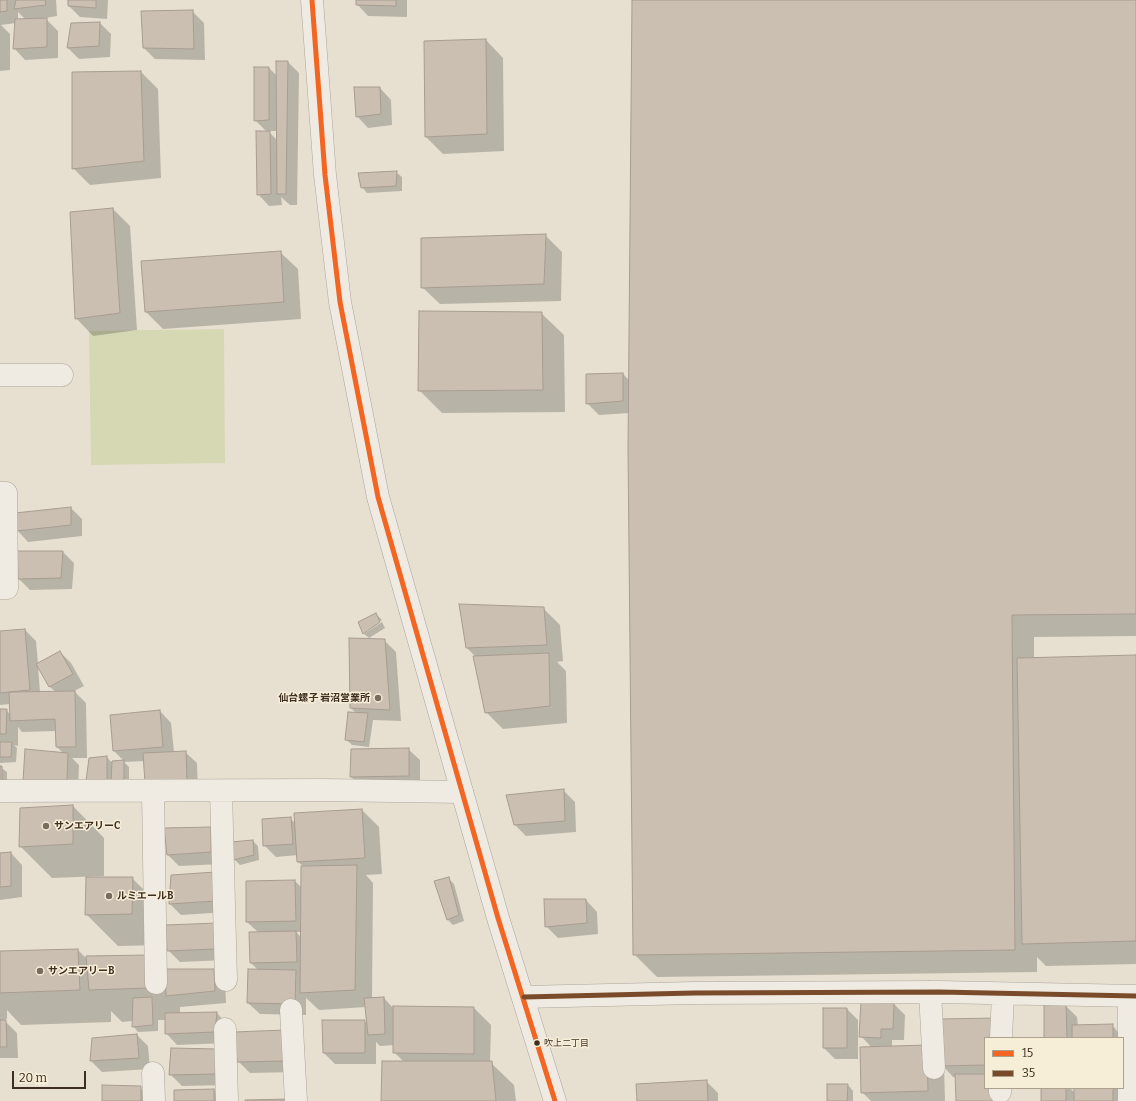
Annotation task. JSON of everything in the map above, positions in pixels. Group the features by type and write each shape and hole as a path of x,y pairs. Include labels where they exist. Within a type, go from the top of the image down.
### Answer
{"street":[{"path":"312,0 325,175 340,302 378,497 498,918 524,997 555,1101"},
{"path":"0,375 62,374"},
{"path":"0,493 6,493 7,588 0,588"},
{"path":"0,791 462,792"},
{"path":"153,791 156,983"},
{"path":"221,791 226,980"},
{"path":"524,997 694,993 930,992 1133,996 1129,1101"},
{"path":"930,992 934,1068"},
{"path":"1001,1037 1002,994"},
{"path":"291,1010 296,1101"},
{"path":"225,1029 227,1101"},
{"path":"153,1074 154,1101"}],"green space":[{"path":"224,329 225,463 91,465 89,331"}],"building":[{"path":"0,0 7,0 7,11 0,12"},
{"path":"16,0 45,0 46,5 14,9"},
{"path":"68,0 96,0 96,8 68,6"},
{"path":"356,0 396,0 396,6 356,5"},
{"path":"632,0 1136,0 1136,614 1012,615 1015,950 633,955 628,448"},
{"path":"193,10 194,49 143,48 141,11"},
{"path":"47,18 47,47 13,49 15,19"},
{"path":"100,22 99,46 67,48 71,23"},
{"path":"486,39 487,134 425,137 424,41"},
{"path":"276,61 288,61 286,194 277,194"},
{"path":"254,67 269,67 269,120 254,121"},
{"path":"141,71 144,161 72,169 72,72"},
{"path":"354,87 380,87 381,114 356,117"},
{"path":"256,131 270,131 271,194 257,195"},
{"path":"397,171 396,186 361,188 358,173"},
{"path":"113,208 120,313 75,319 70,212"},
{"path":"546,234 544,284 421,288 421,238"},
{"path":"281,251 284,302 145,312 141,261"},
{"path":"419,311 542,312 543,390 418,391"},
{"path":"623,373 623,401 586,404 586,374"},
{"path":"71,507 71,525 16,531 15,513"},
{"path":"17,551 63,551 61,578 18,579"},
{"path":"459,604 544,607 547,645 466,648"},
{"path":"376,613 380,622 363,634 358,622"},
{"path":"25,629 30,690 0,693 0,631"},
{"path":"349,638 385,639 390,710 350,708"},
{"path":"60,651 73,674 49,687 36,664"},
{"path":"549,653 550,706 485,713 473,656"},
{"path":"1136,655 1136,941 1022,944 1017,658"},
{"path":"75,691 76,747 56,747 55,719 10,721 9,692"},
{"path":"0,709 7,709 6,734 0,734"},
{"path":"160,710 163,747 113,751 110,715"},
{"path":"348,712 368,713 364,742 345,740"},
{"path":"0,742 12,742 11,757 0,757"},
{"path":"409,748 409,776 350,777 351,749"},
{"path":"25,749 68,753 67,780 23,781"},
{"path":"186,751 187,781 145,783 143,753"},
{"path":"107,756 107,780 86,781 89,758"},
{"path":"124,760 124,779 111,782 112,761"},
{"path":"0,766 2,766 2,781 0,781"},
{"path":"564,789 565,821 514,825 506,795"},
{"name":"サンエアリーC","path":"73,805 73,844 19,847 20,808"},
{"path":"362,809 365,858 297,862 294,813"},
{"path":"291,817 293,844 263,846 262,819"},
{"path":"211,827 211,852 167,855 164,828"},
{"path":"253,840 254,855 233,860 231,842"},
{"path":"11,852 11,886 0,887 0,853"},
{"path":"357,865 355,990 300,993 301,866"},
{"path":"215,872 216,901 169,904 171,875"},
{"name":"ルミエールB","path":"86,877 133,877 132,914 85,915"},
{"path":"449,877 459,915 447,920 434,881"},
{"path":"295,880 296,921 246,922 246,881"},
{"path":"544,899 586,899 587,923 545,927"},
{"path":"218,923 215,949 167,951 166,925"},
{"path":"296,931 297,962 250,963 249,932"},
{"name":"サンエアリーB","path":"78,949 80,990 0,993 0,951"},
{"path":"148,955 149,988 89,990 86,956"},
{"path":"165,969 214,969 215,991 166,996"},
{"path":"248,969 296,970 295,1004 247,1003"},
{"path":"152,997 153,1025 132,1027 133,998"},
{"path":"384,997 385,1034 368,1035 364,998"},
{"path":"861,1002 894,1003 893,1029 881,1029 881,1038 859,1037"},
{"path":"1044,1005 1066,1005 1067,1037 1044,1037"},
{"path":"393,1006 474,1007 474,1054 393,1053"},
{"path":"823,1008 847,1008 847,1048 823,1048"},
{"path":"217,1012 215,1032 165,1034 165,1013"},
{"path":"996,1018 996,1037 984,1037 984,1065 940,1066 940,1019"},
{"path":"0,1020 6,1020 7,1047 0,1047"},
{"path":"322,1020 365,1020 365,1053 323,1053"},
{"path":"1113,1024 1113,1037 1072,1037 1072,1025"},
{"path":"285,1030 285,1061 237,1062 234,1032"},
{"path":"137,1034 139,1058 90,1061 92,1038"},
{"path":"927,1045 928,1091 861,1093 860,1047"},
{"path":"171,1048 217,1049 217,1074 169,1075"},
{"path":"382,1061 492,1061 496,1101 381,1101"},
{"path":"955,1074 984,1074 984,1089 993,1089 993,1101 956,1101"},
{"path":"707,1080 708,1101 637,1101 636,1084"},
{"path":"827,1084 848,1084 847,1101 827,1101"},
{"path":"102,1085 141,1086 141,1101 102,1101"},
{"path":"214,1089 214,1101 174,1101 174,1090"},
{"path":"1041,1089 1066,1089 1066,1101 1041,1101"},
{"path":"1074,1089 1113,1089 1113,1101 1074,1101"},
{"path":"290,1099 290,1101 245,1101 245,1100"}],"transit line":[{"name":"15","path":"312,0 325,175 340,302 378,497 498,918 555,1101"},
{"name":"35","path":"524,997 694,993 939,992 1136,996"}],"place":[{"name":"仙台螺子 岩沼営業所","path":"378,698"},
{"name":"サンエアリーC","path":"46,826"},
{"name":"ルミエールB","path":"109,896"},
{"name":"サンエアリーB","path":"40,971"},
{"name":"吹上二丁目","path":"537,1043"}]}
